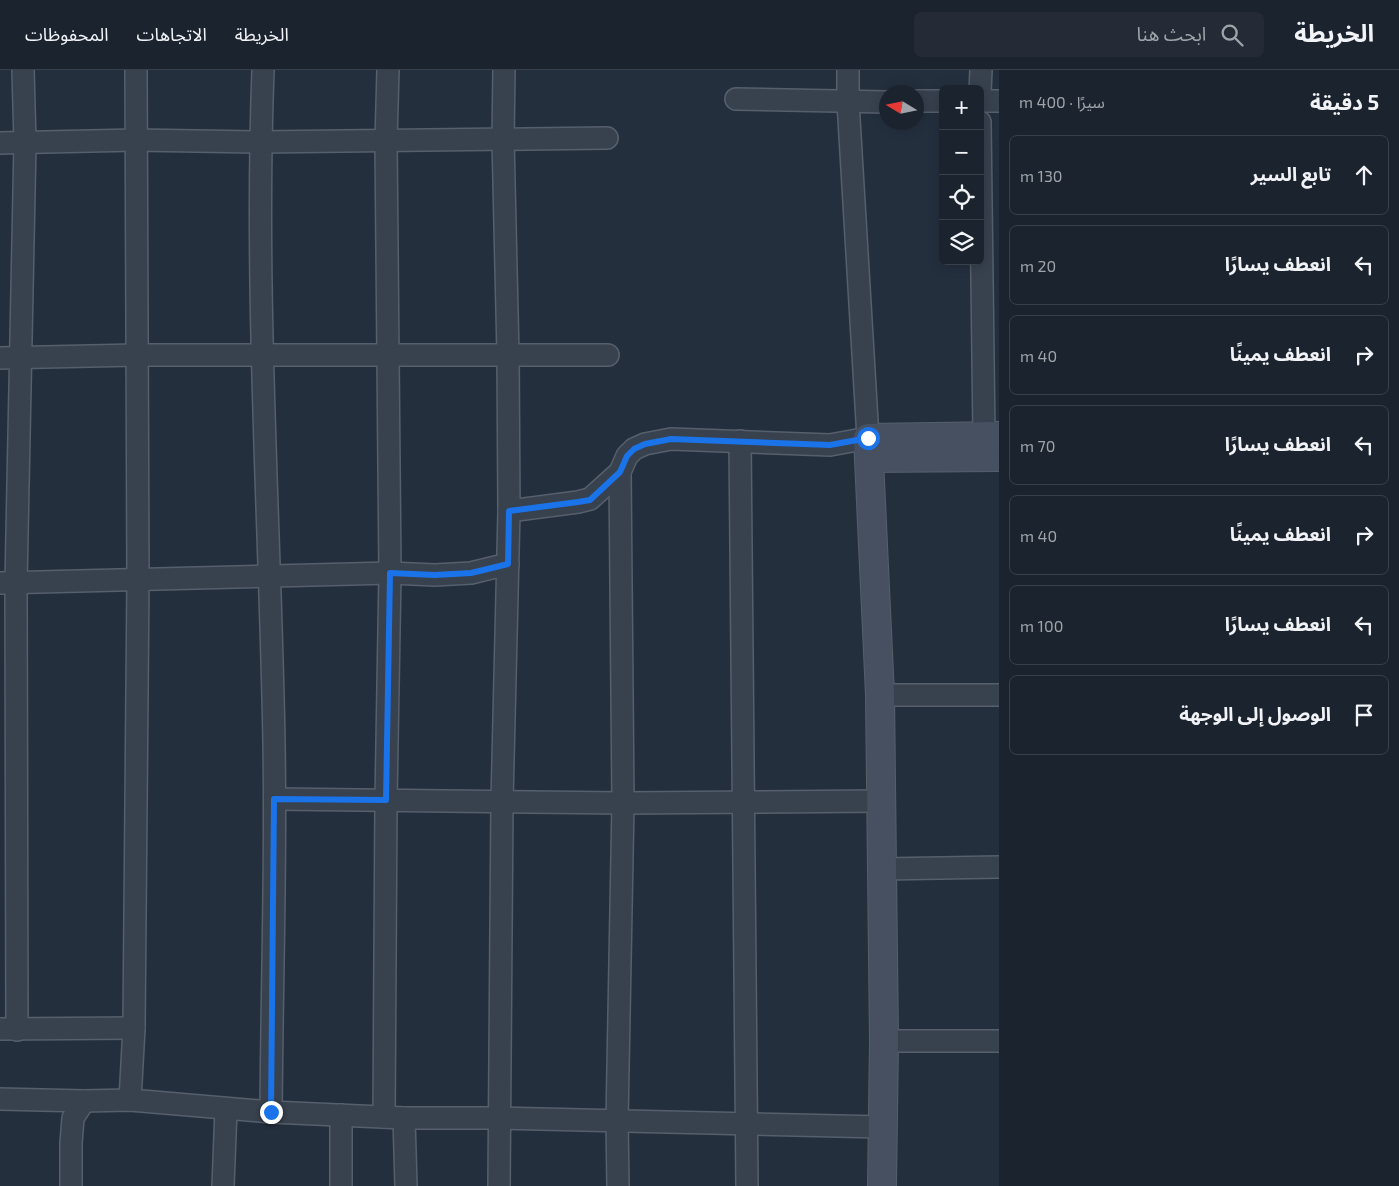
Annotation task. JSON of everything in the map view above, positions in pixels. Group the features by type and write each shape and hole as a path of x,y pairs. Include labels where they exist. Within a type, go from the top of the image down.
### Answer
{"street":[{"path":"23,70 25,143 22,358 8,583 8,1030 134,1028"},
{"path":"130,1100 134,1028 138,580 136,70"},
{"path":"263,70 260,142 262,356 274,799 271,1112"},
{"path":"388,70 386,141 390,573 386,800 394,1117 406,1186"},
{"path":"499,1186 502,802 509,511 508,355 503,139 504,70"},
{"path":"848,70 848,102 869,448 880,695 884,1041 882,1186"},
{"path":"980,85 981,70"},
{"path":"736,100 879,102"},
{"path":"924,102 939,101"},
{"path":"984,101 999,101"},
{"path":"509,511 590,500 620,472 627,456 634,449 645,444 671,439 869,448 994,443 980,130"},
{"path":"0,143 136,140 260,142 607,138"},
{"path":"0,358 136,355 608,355"},
{"path":"740,441 742,802 748,1123 747,1186"},
{"path":"618,1186 622,804 620,472"},
{"path":"8,583 269,575 390,573 444,575 471,573 508,564"},
{"path":"880,695 999,695"},
{"path":"274,799 622,804 880,801"},
{"path":"882,869 999,867"},
{"path":"884,1041 999,1041"},
{"path":"0,1099 84,1102 130,1100 271,1112 394,1117 882,1127"},
{"path":"71,1186 73,1118 84,1102"},
{"path":"223,1186 226,1109"},
{"path":"341,1115 341,1186"}],"route":[{"path":"271,1112 274,799 386,800 390,573 435,575 471,573 508,564 509,511 590,500 620,472 627,456 634,449 645,444 671,439 830,445 868,438"}]}
